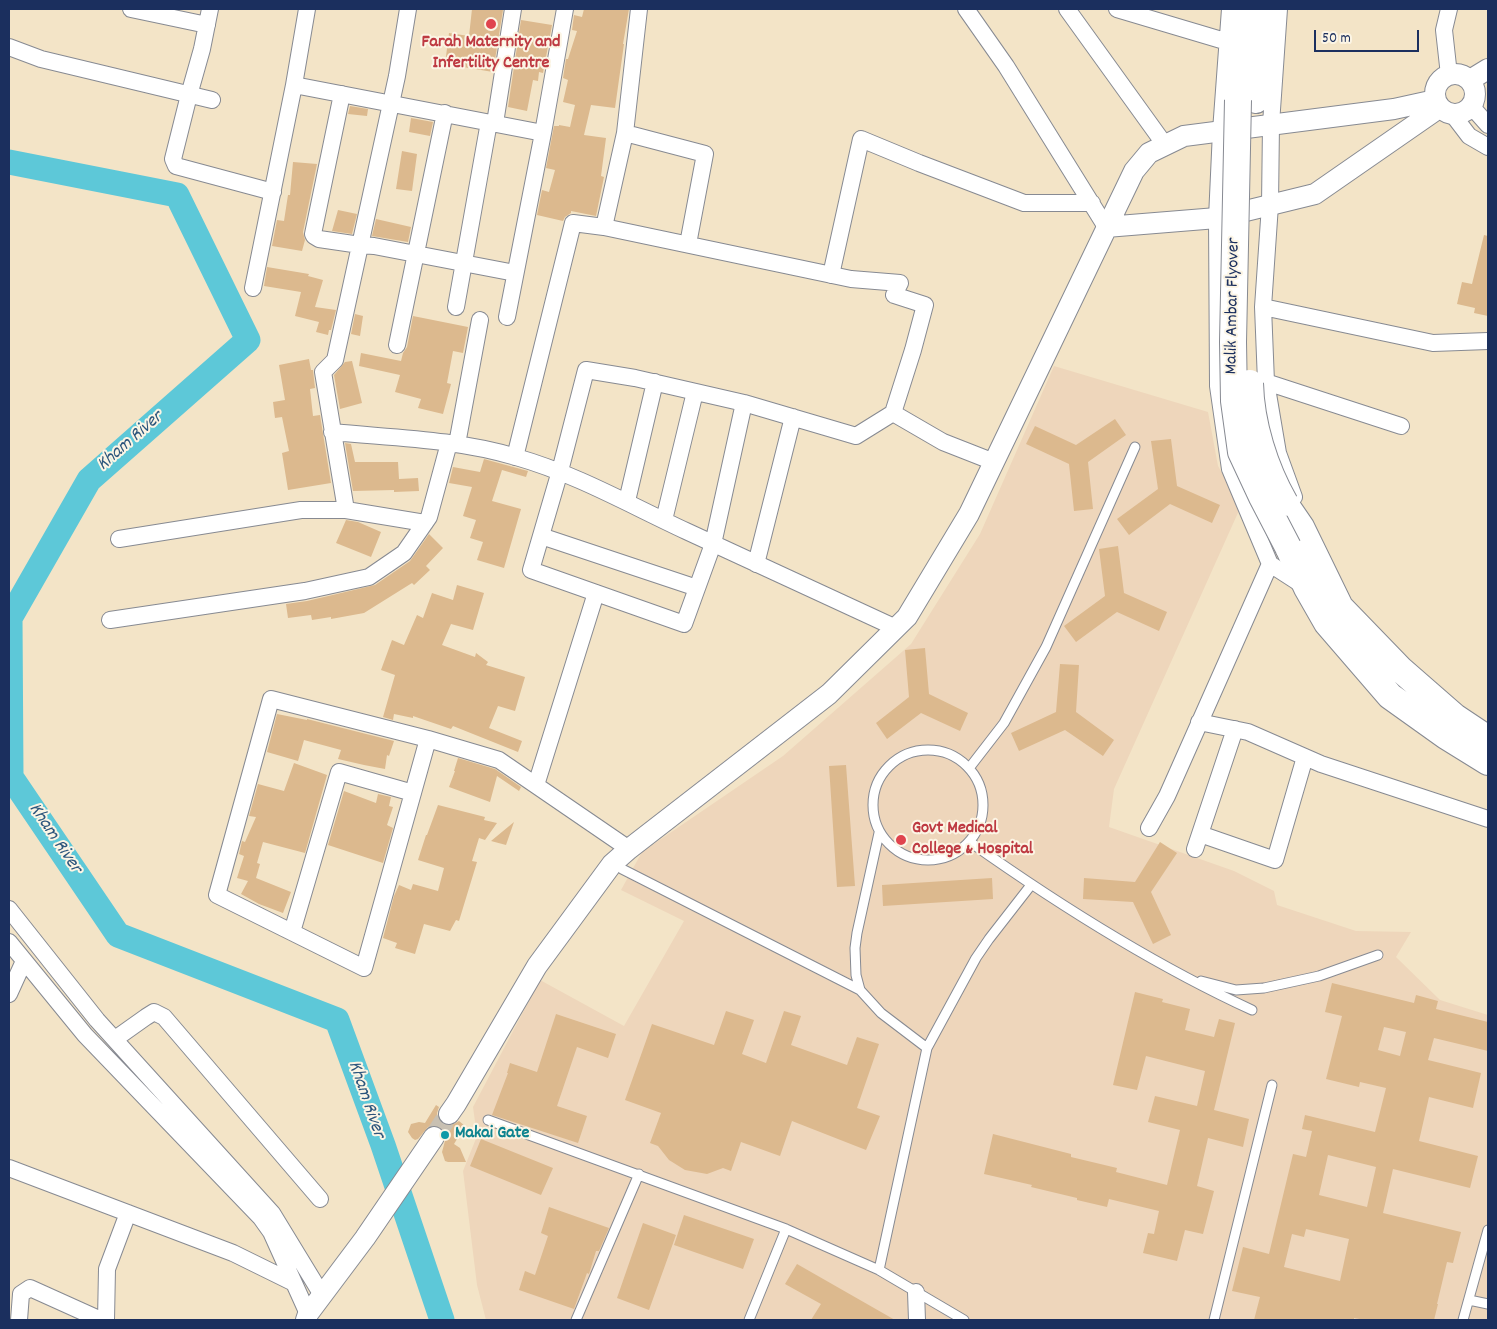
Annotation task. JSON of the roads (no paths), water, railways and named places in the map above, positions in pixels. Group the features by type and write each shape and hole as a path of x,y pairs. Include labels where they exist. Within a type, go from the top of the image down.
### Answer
{"main road":[{"name":"Malik Ambar Flyover","path":"1243,9 1238,100 1232,342 1234,401 1241,452 1262,498 1287,536"},
{"name":"Malik Ambar Flyover","path":"1263,9 1256,100 1250,346 1251,398 1262,450 1277,488 1287,536 1307,588 1326,623 1390,696 1446,736 1488,762"},
{"path":"1287,536 1340,607 1400,669 1455,717 1488,740"}],"street":[{"path":"131,9 209,17 173,159 176,166 273,192"},
{"path":"253,288 294,85 307,9"},
{"path":"346,510 323,372 334,360 391,103 408,9"},
{"path":"456,307 513,9"},
{"path":"507,318 565,9"},
{"path":"604,227 625,133 639,9"},
{"path":"966,9 1006,66 1106,227"},
{"path":"1067,9 1165,145"},
{"path":"1117,9 1228,42"},
{"path":"1230,9 1217,218 1218,386 1230,469 1287,536"},
{"path":"1149,828 1168,796 1199,722 1287,536 1302,512 1291,489 1278,453 1266,382 1263,307 1270,205 1271,124 1279,9"},
{"path":"1449,9 1444,30 1449,75"},
{"path":"9,47 41,59 212,100"},
{"path":"1470,80 1488,69"},
{"path":"449,1114 537,966 612,864 628,849 829,694 907,617 969,514 1106,227 1134,171 1149,153 1184,136 1271,124 1394,109 1443,108 1464,113 1472,107 1475,98 1474,88 1470,80 1456,74 1442,79 1437,85 1435,93 1443,108 1469,136 1488,147"},
{"path":"294,85 543,133"},
{"path":"342,94 313,234 316,238 374,246 515,273"},
{"path":"1472,107 1488,125"},
{"path":"1106,227 1217,218 1315,194 1443,108"},
{"path":"396,346 445,114"},
{"path":"625,133 705,154 688,244"},
{"path":"831,275 862,139 1024,203 1092,204"},
{"path":"515,456 574,222 851,279 900,283 894,295 925,305 893,413 856,436 744,403 655,382 586,370 560,472 531,570 684,624 713,544 744,403"},
{"path":"1263,307 1433,343 1488,341"},
{"path":"110,620 304,591 369,577 404,553 429,517 453,443 480,320"},
{"path":"627,501 655,382"},
{"path":"1266,382 1401,426"},
{"path":"664,520 695,392"},
{"path":"893,413 943,442 994,462"},
{"path":"756,564 793,417"},
{"path":"332,432 453,443 515,456 560,472 627,501 713,544 896,628"},
{"path":"119,539 301,510 346,510 425,523"},
{"path":"541,536 697,588"},
{"path":"536,785 596,592"},
{"path":"428,739 364,968 217,895 271,699 428,739 499,760 628,849"},
{"path":"1199,722 1248,732 1322,764 1488,819"},
{"path":"1235,729 1198,842 1275,860 1304,756"},
{"path":"292,932 339,772 413,793"},
{"path":"9,909 97,1020 272,1213 322,1295"},
{"path":"9,942 85,1035 261,1218 271,1232 307,1317"},
{"path":"9,994 24,960"},
{"path":"115,1039 154,1012 164,1017 320,1199"},
{"path":"307,1317 366,1238 434,1137"},
{"path":"9,1168 233,1253 294,1283"},
{"path":"106,1320 107,1269 128,1213"},
{"path":"19,1320 21,1294 30,1288 101,1320"},
{"path":"916,1292 917,1320"}],"lane":[{"path":"970,767 1004,724 1046,647 1135,447"},
{"path":"931,749 952,754 970,767 981,786 984,808 979,829 966,846 947,858 926,861 905,856 887,843 879,833 873,802 878,781 891,764 910,752 931,749"},
{"path":"860,990 856,975 855,948 879,833"},
{"path":"970,842 1079,916 1186,978 1252,1010"},
{"path":"622,869 860,990 881,1013 927,1048"},
{"path":"879,1270 927,1048 976,958 1032,885"},
{"path":"1186,978 1236,990 1264,988 1319,976 1378,955"},
{"path":"1214,1320 1272,1085"},
{"path":"488,1120 786,1229 879,1270 964,1320"},
{"path":"576,1320 638,1174"},
{"path":"749,1320 786,1229"},
{"path":"1463,1320 1488,1230"},
{"path":"1469,1300 1488,1304"}],"waterway":[{"name":"Kham River","path":"9,162 177,195 248,340 89,480 10,618 11,777 118,935 337,1020 383,1145 442,1320"}],"tunnel":[{"path":"434,1137 449,1114"}],"place":[{"name":"Farah Maternity and Infertility Centre","path":"491,24"},
{"name":"Govt Medical College & Hospital","path":"901,840"},
{"name":"Makai Gate","path":"445,1135"}]}
